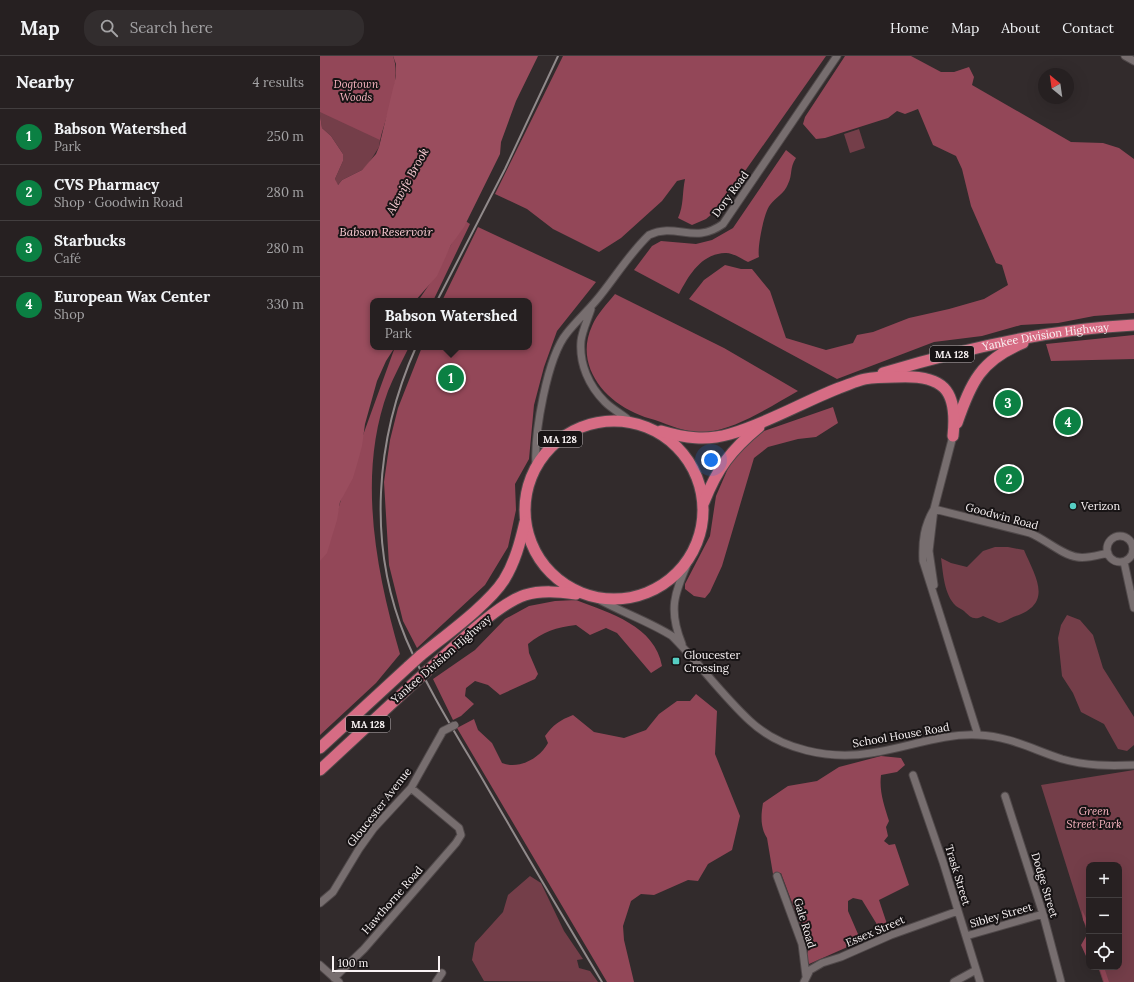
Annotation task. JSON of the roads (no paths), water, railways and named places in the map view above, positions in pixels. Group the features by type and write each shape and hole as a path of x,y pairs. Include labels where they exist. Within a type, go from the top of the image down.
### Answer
{"highway":[{"name":"Yankee Division Highway","path":"865,379 911,364 978,348 1040,336 1134,325"},
{"path":"953,436 967,392 977,375 999,354 1040,336"},
{"path":"865,379 915,376 934,380 946,389 951,399 954,411 953,436"},
{"name":"MA 128","path":"525,522 525,498 536,465 552,446 574,430 601,422 632,423 677,436 710,438 731,434 765,421 812,398 865,379"},
{"name":"MA 128","path":"583,595 596,598 617,599 648,592 674,576 692,553 702,524 703,504 712,482 726,458 740,442 765,421"},
{"path":"649,428 668,439 683,453 698,478 703,504"},
{"name":"Yankee Division Highway","path":"320,748 420,656 484,602 503,582 514,561 525,522"},
{"path":"525,522 533,548 544,566 557,579 583,595"},
{"name":"Yankee Division Highway","path":"320,770 426,672 494,613 514,599 529,594 545,592 583,595"}],"street":[{"name":"Dory Road","path":"536,465 535,451 550,366 566,334 592,307 649,235 663,230 695,235 702,234 722,224 837,56"},
{"path":"1125,56 1134,61"},
{"name":"Dory Road","path":"592,307 581,340 581,353 586,374 597,393 606,403 632,423"},
{"path":"953,436 934,509 926,522 922,547 923,561 928,579 937,601 978,735"},
{"name":"Goodwin Road","path":"934,509 1030,533 1043,538 1066,554 1076,557 1085,558 1108,553"},
{"path":"1114,538 1126,538 1132,544 1133,548 1130,557 1124,562 1116,562 1108,553 1108,545 1114,538"},
{"name":"School House Road","path":"684,648 675,625 673,608 676,591 692,553"},
{"path":"1124,562 1134,608"},
{"name":"School House Road","path":"596,598 616,610 661,629 672,636 750,722 768,734 790,745 818,753 835,755 861,755 956,736 978,735 1002,738 1022,743 1062,759 1087,765 1134,765"},
{"name":"Gloucester Avenue","path":"320,903 333,892 359,849 374,828 411,788 443,731 455,725"},
{"name":"Trask Street","path":"913,774 980,982"},
{"name":"Hawthorne Road","path":"336,980 456,843 461,832 411,788"},
{"name":"Dodge Street","path":"1005,796 1043,914 1061,982"},
{"name":"Gale Road","path":"777,876 802,944 805,980"},
{"name":"Essex Street","path":"805,980 810,970 822,963 958,910"},
{"name":"Sibley Street","path":"966,936 1043,914"},
{"path":"320,965 336,980"},
{"path":"954,982 976,970"},
{"path":"436,982 442,973"}],"water":[{"name":"Babson Reservoir","path":"393,56 538,56 516,101 501,142 500,154 464,227 451,245 437,276 418,298 370,298 370,350 393,350 386,361 377,381 365,424 362,446 353,478 340,502 337,520 327,553 320,561 320,115 322,128 331,136 343,154 343,161 335,179 338,185 342,180 362,170 376,154 396,76 396,64"}],"railway":[{"path":"439,298 505,169 558,56"},
{"path":"415,350 402,382 392,418 385,455 381,492 381,530 385,567 394,603 406,639 432,693 602,982"}],"place":[{"name":"Babson Watershed","path":"451,378"},
{"name":"Starbucks","path":"1008,403"},
{"name":"European Wax Center","path":"1068,422"},
{"name":"CVS Pharmacy","path":"1009,479"},
{"name":"Verizon","path":"1073,506"},
{"name":"Gloucester Crossing","path":"676,661"}],"park label":[{"name":"Dogtown Woods","path":"356,90"},
{"name":"Green Street Park","path":"1094,817"}],"water label":[{"name":"Alewife Brook","path":"407,181"}]}
